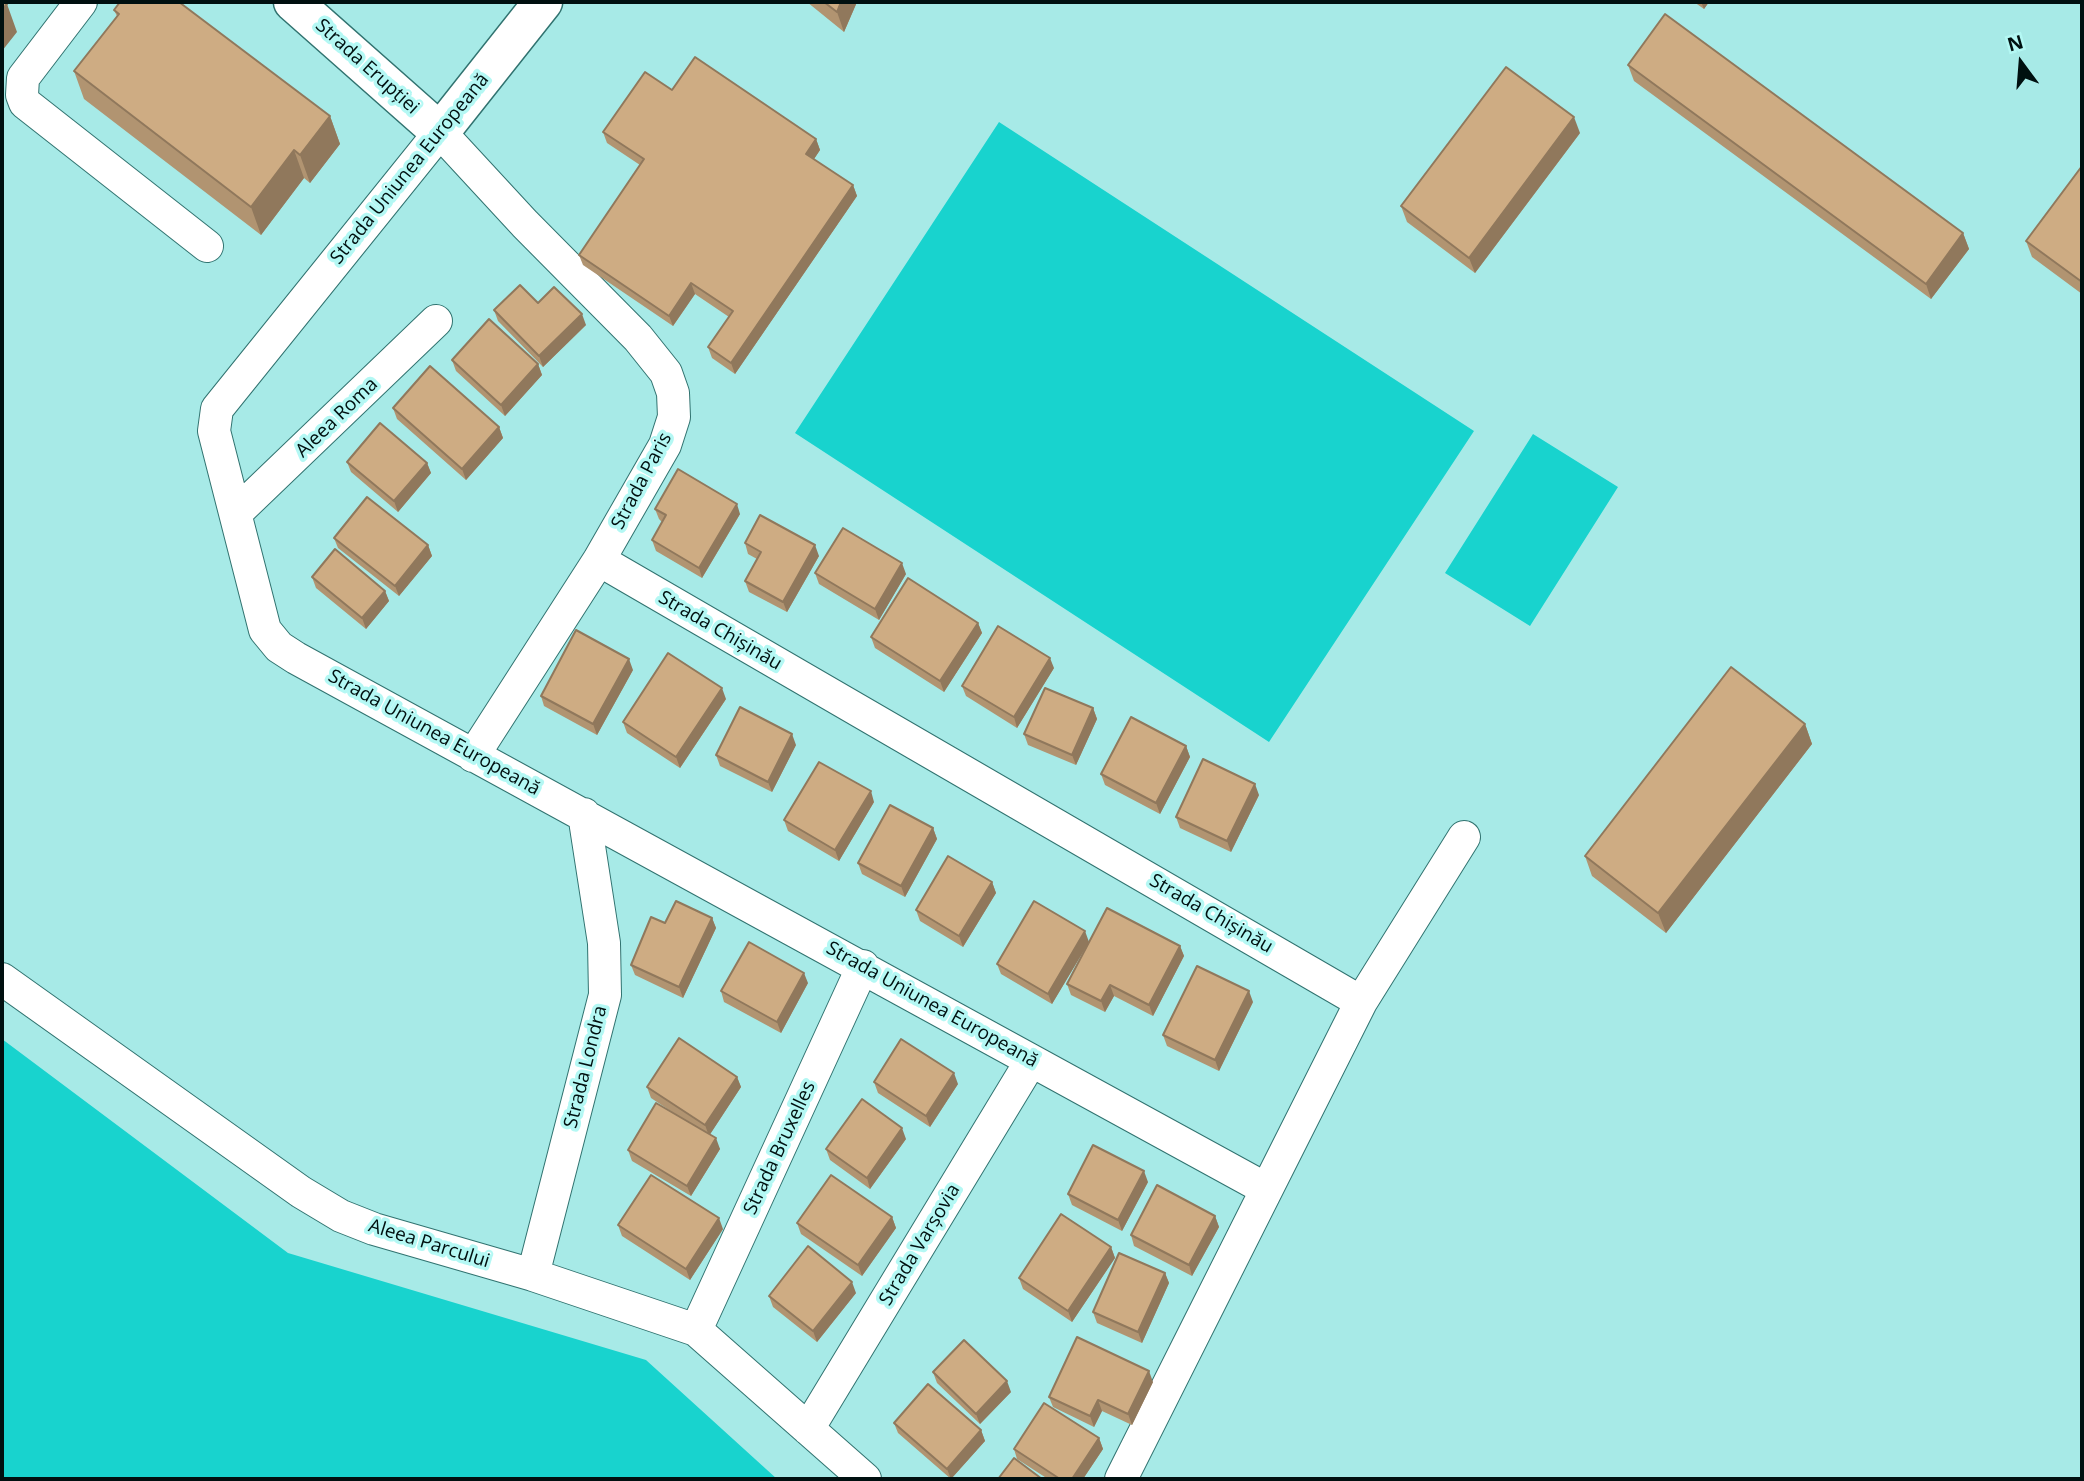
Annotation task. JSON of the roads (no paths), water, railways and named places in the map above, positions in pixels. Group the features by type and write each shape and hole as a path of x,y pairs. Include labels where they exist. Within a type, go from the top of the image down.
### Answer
{"street":[{"path":"81,2 23,78 22,95 25,103 207,246"},
{"name":"Strada Erupției","path":"293,2 440,132"},
{"name":"Strada Uniunea Europeană","path":"543,2 217,409 214,431 265,630 279,647 473,756 863,965 1031,1061 1266,1189"},
{"name":"Strada Paris","path":"440,132 525,224 638,338 666,373 673,393 674,417 665,445 599,560 473,756"},
{"name":"Aleea Roma","path":"236,513 436,321"},
{"name":"Strada Chișinău","path":"599,560 1361,1002"},
{"name":"Strada Londra","path":"533,1275 605,995 604,943 584,814"},
{"path":"1121,1479 1361,1002 1464,837"},
{"name":"Strada Bruxelles","path":"696,1329 863,965"},
{"name":"Aleea Parcului","path":"2,979 301,1192 341,1216 374,1229 533,1275 696,1329 865,1479"},
{"name":"Strada Varșovia","path":"808,1429 1031,1061"}]}
